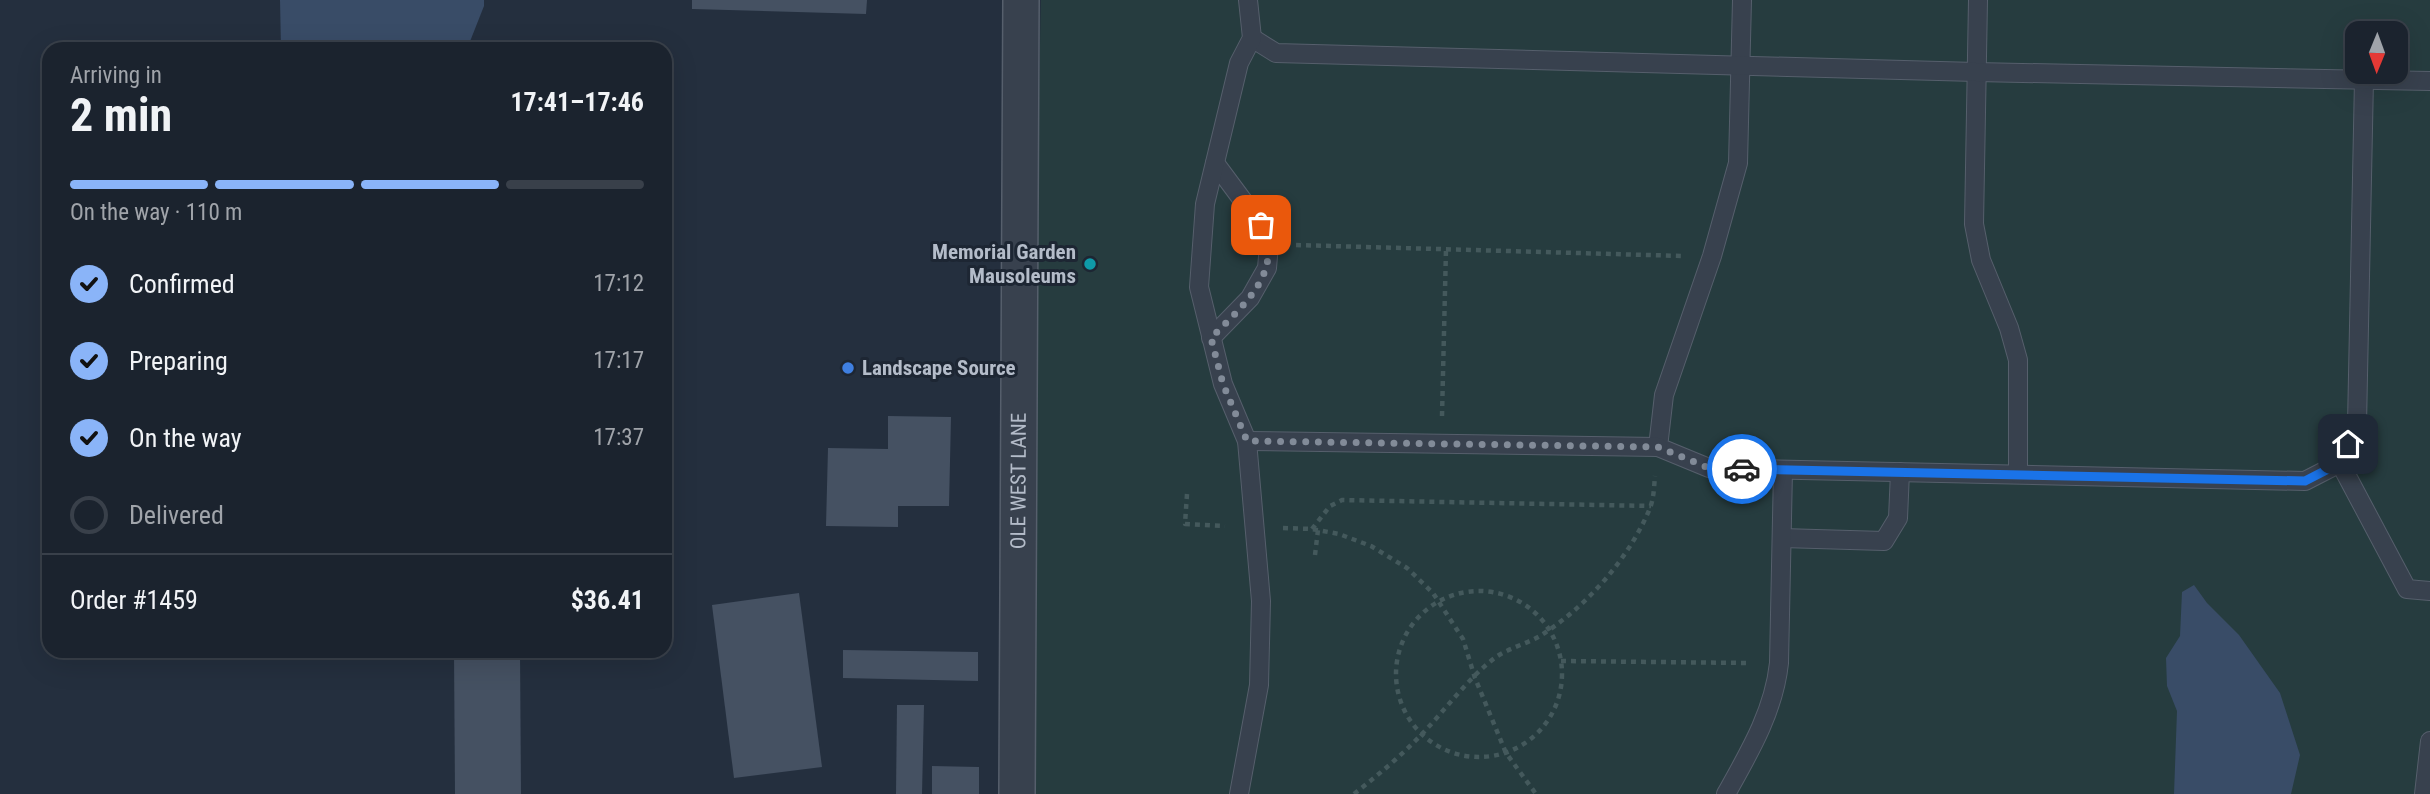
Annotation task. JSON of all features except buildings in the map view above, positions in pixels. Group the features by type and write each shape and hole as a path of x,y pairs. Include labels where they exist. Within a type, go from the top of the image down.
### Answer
{"street":[{"name":"OLE WEST LANE","path":"1017,794 1021,0"}],"lane":[{"path":"1239,794 1259,685 1261,601 1247,441 1223,384 1199,287 1205,204 1239,63 1252,38 1248,0"},
{"path":"1658,447 1664,395 1712,256 1738,163 1742,0"},
{"path":"1978,0 1974,223 1981,260 2009,328 2018,360 2018,474"},
{"path":"1252,38 1276,53 1976,72 2345,79"},
{"path":"2408,80 2430,81"},
{"path":"1247,441 1658,447 1709,468 2305,481 2340,463 2357,425 2364,84"},
{"path":"1211,338 1250,298 1267,268 1269,245 1261,225 1215,163"},
{"path":"2340,463 2407,589 2430,591"},
{"path":"1726,794 1755,741 1776,686 1779,663 1783,470"},
{"path":"1782,538 1884,541 1898,519 1900,472"},
{"path":"2424,794 2430,741"}],"path":[{"path":"1269,245 1712,256"},
{"path":"1441,443 1446,249"},
{"path":"1354,794 1422,734 1460,691 1497,656 1550,629 1607,577 1632,542 1651,506 1658,447"},
{"path":"1186,495 1185,524 1312,529 1339,534 1371,546 1407,568 1439,601 1463,639 1475,678 1506,753 1536,794"},
{"path":"1312,529 1330,506 1342,500 1651,506"},
{"path":"1315,555 1318,530"},
{"path":"1471,591 1498,593 1524,604 1550,629 1558,648 1562,675 1558,702 1544,726 1524,743 1506,753 1473,757 1447,751 1422,734 1406,715 1397,691 1396,664 1404,637 1421,614 1439,601 1471,591"},
{"path":"1560,661 1779,663"}],"green space":[{"path":"1041,0 2430,0 2430,794 1023,794"}],"water":[{"path":"280,0 484,0 470,42 281,42"},
{"path":"2194,585 2207,603 2239,635 2280,693 2300,755 2291,794 2174,794 2177,711 2167,686 2166,658 2180,636 2182,592"}],"way so far":[{"path":"1261,225 1269,245 1267,268 1250,298 1211,338 1223,384 1247,441 1658,447 1709,468 1742,469"}],"place":[{"name":"Memorial Garden Mausoleums","path":"1090,264"},
{"name":"Landscape Source","path":"848,368"}],"route":[{"path":"1742,469 2305,481 2340,463 2348,444"}]}
